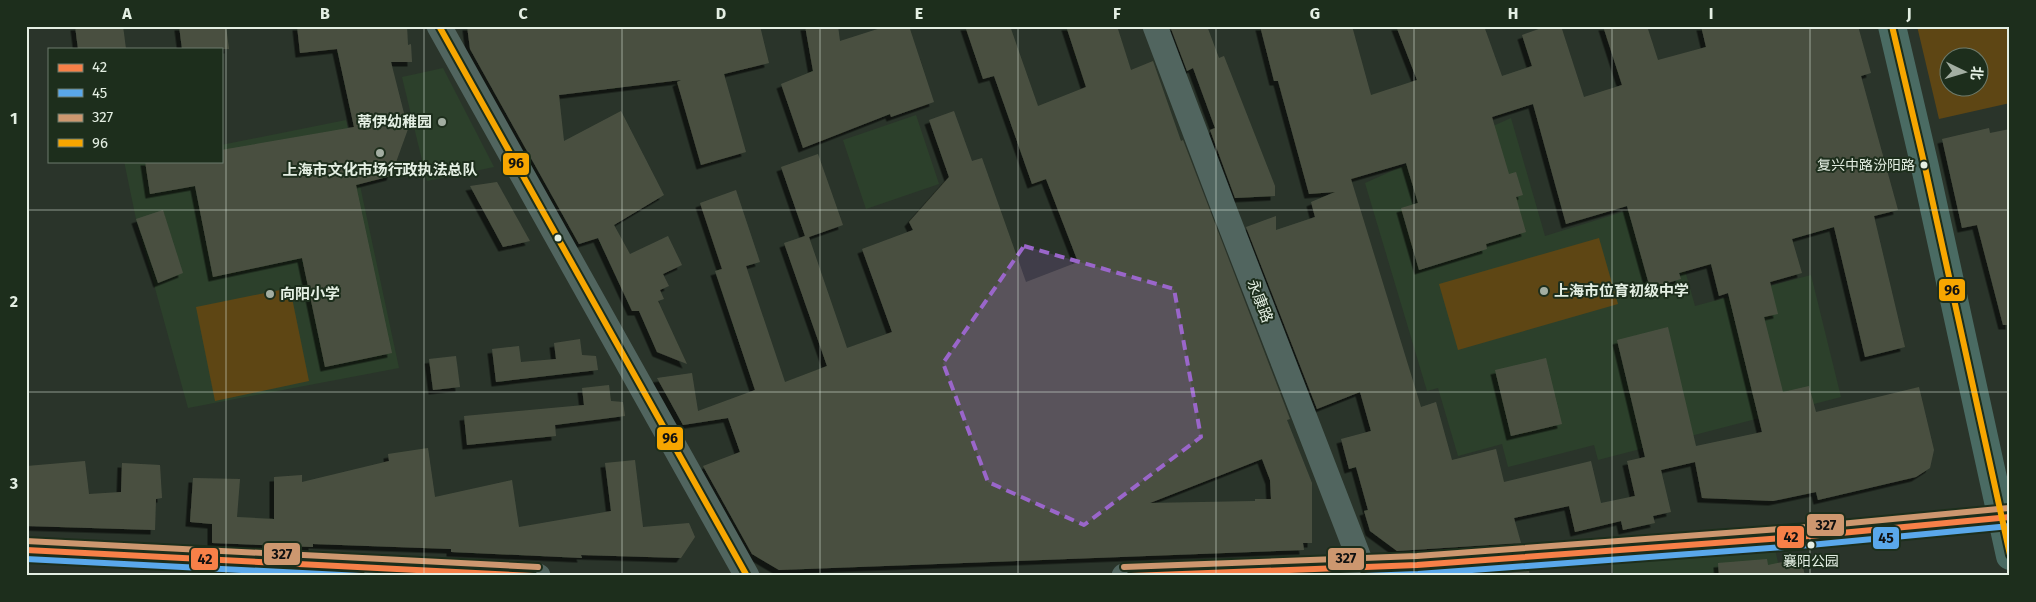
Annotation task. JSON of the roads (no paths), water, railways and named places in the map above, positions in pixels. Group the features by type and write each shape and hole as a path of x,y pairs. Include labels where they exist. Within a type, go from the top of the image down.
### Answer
{"main road":[{"path":"1892,26 2006,517 2010,556"}],"street":[{"path":"439,26 747,576"},
{"name":"永康路","path":"1155,26 1365,571"},
{"path":"1124,576 1365,571 1809,536 2006,517"},
{"path":"26,550 162,566 538,576"}],"place":[{"name":"蒂伊幼稚园","path":"442,122"},
{"name":"上海市文化市场行政执法总队","path":"380,153"},
{"name":"复兴中路汾阳路","path":"1924,165"},
{"name":"上海市位育初级中学","path":"1544,291"},
{"name":"向阳小学","path":"270,294"},
{"name":"襄阳公园","path":"1811,545"}]}
